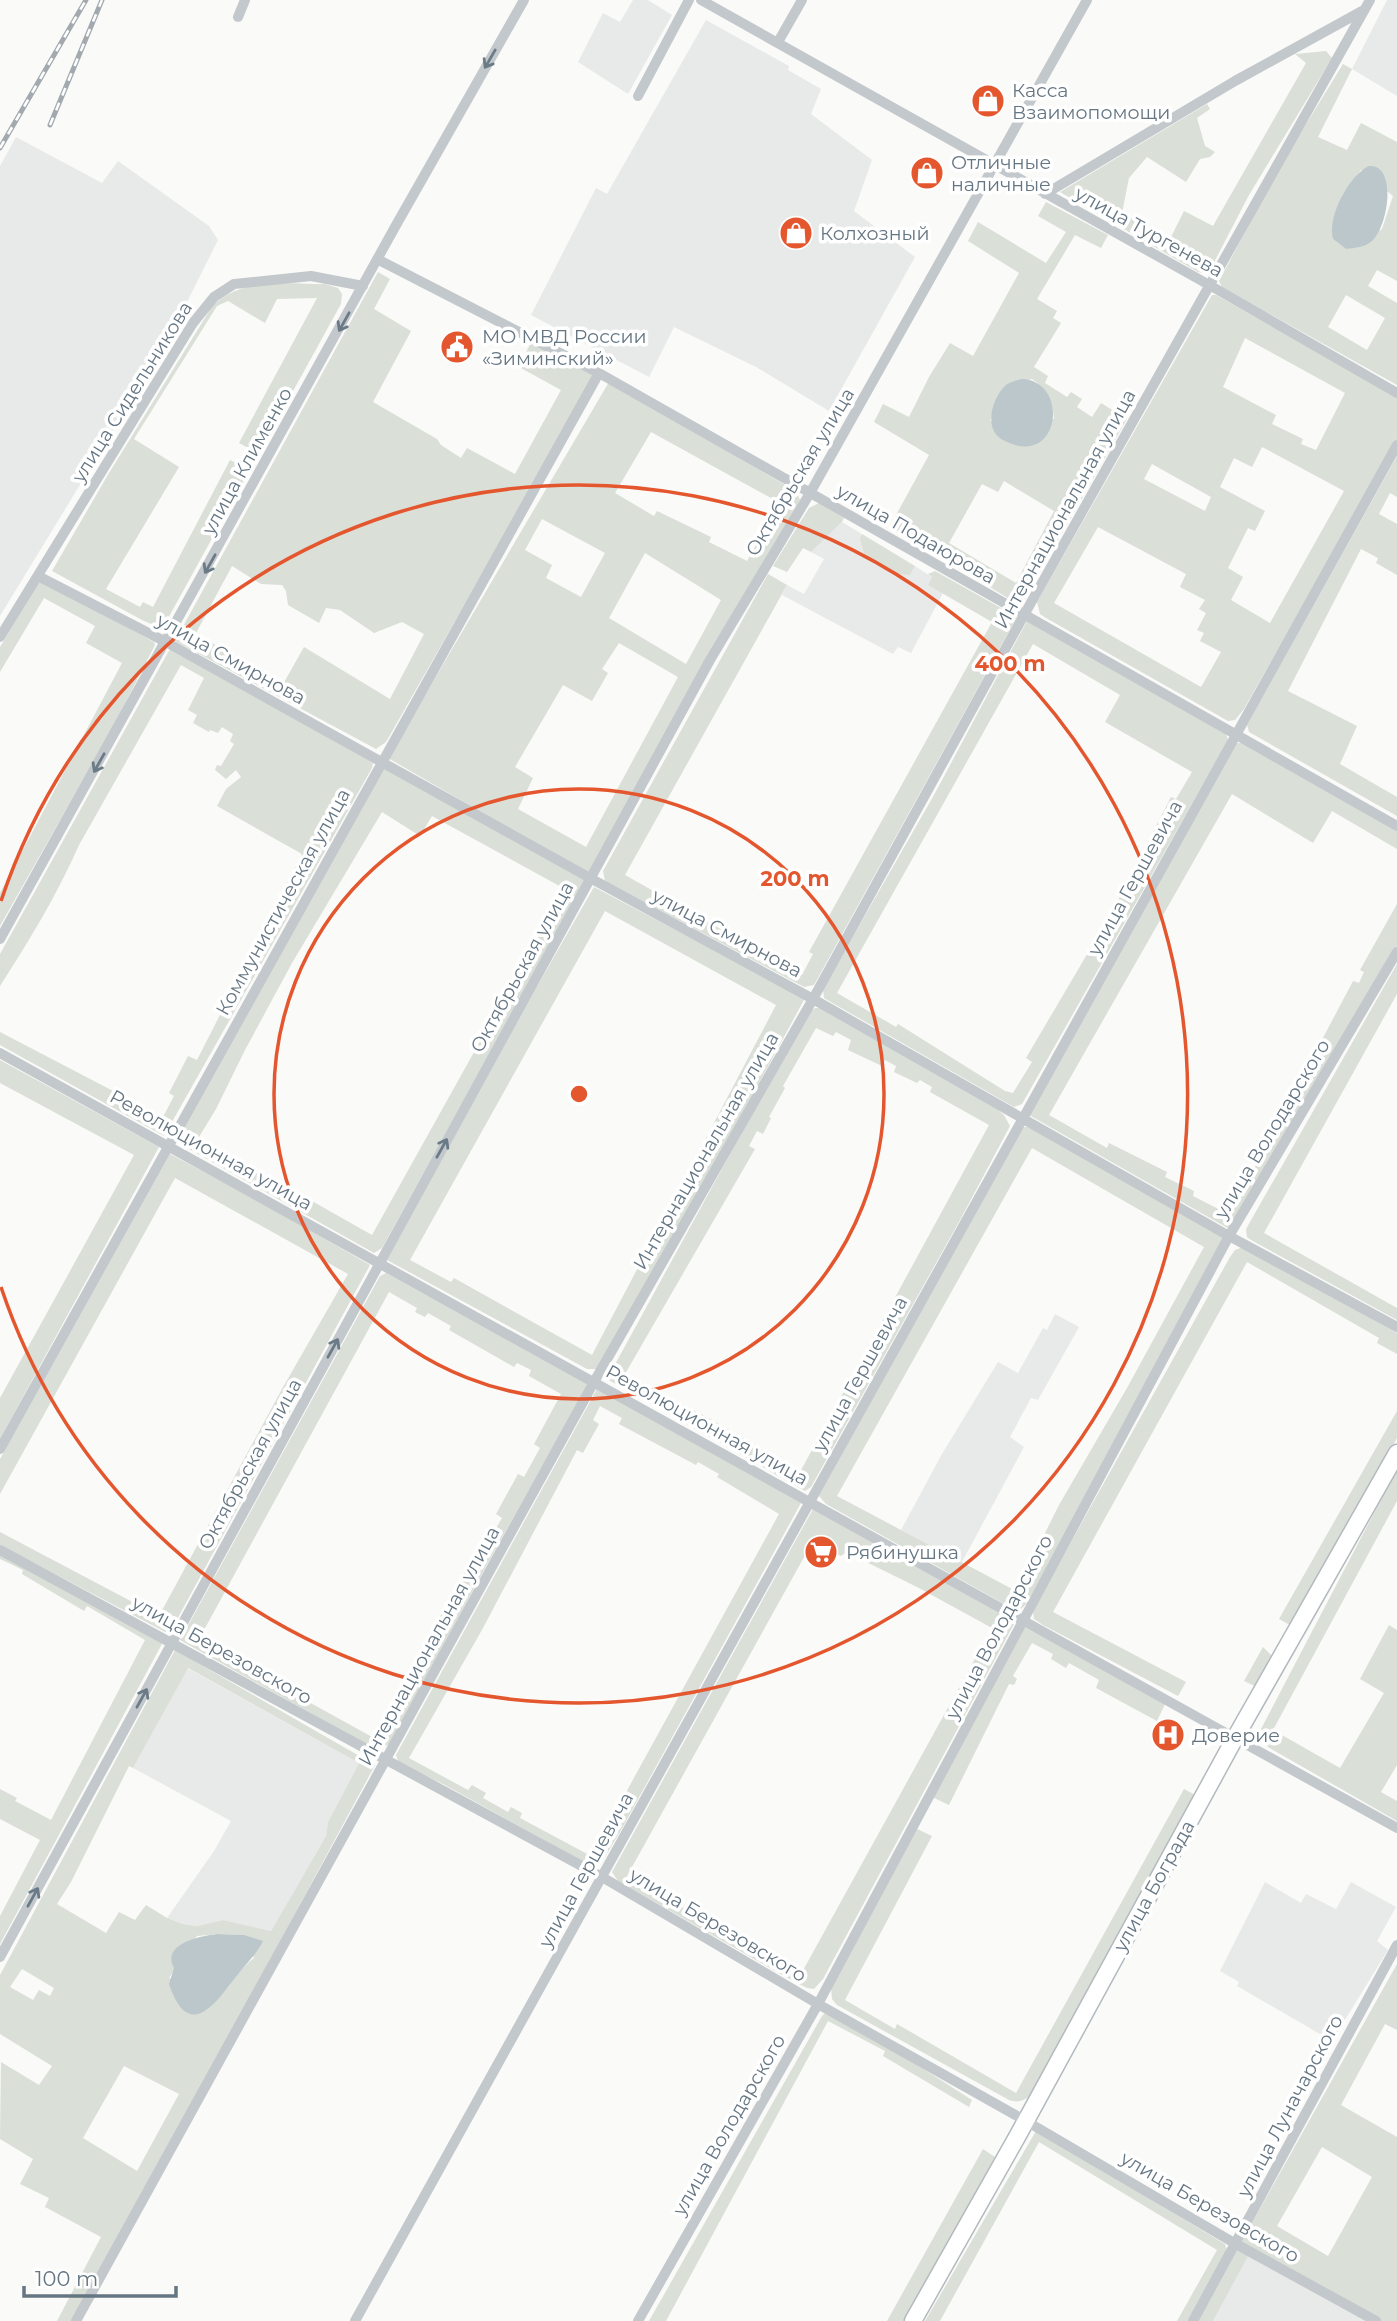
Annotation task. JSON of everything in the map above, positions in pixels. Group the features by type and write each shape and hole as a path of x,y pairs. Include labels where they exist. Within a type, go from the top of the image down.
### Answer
{"street":[{"path":"238,17 245,0"},
{"name":"улица Клименко","path":"0,939 377,259 524,0"},
{"path":"638,96 689,0"},
{"name":"улица Тургенева","path":"701,0 1397,393"},
{"path":"779,42 802,0"},
{"name":"Октябрьская улица","path":"0,1957 710,660 810,494 1087,0"},
{"path":"1045,194 1368,4"},
{"name":"Интернациональная улица","path":"76,2321 594,1382 813,999 1024,615 1368,4"},
{"name":"улица Подаюрова","path":"377,259 598,373 1397,825"},
{"name":"улица Сидельникова","path":"0,637 193,323 214,297 234,284 277,278 310,276 363,286"},
{"name":"Коммунистическая улица","path":"0,1449 598,373"},
{"name":"улица Гершевича","path":"355,2321 1397,445"},
{"name":"улица Смирнова","path":"38,576 166,642 813,999 1229,1236 1397,1327"},
{"name":"улица Володарского","path":"638,2321 818,2004 1229,1236 1397,952"},
{"name":"Революционная улица","path":"0,1053 1397,1828"},
{"name":"улица Бограда","path":"913,2321 1026,2121 1235,1738 1397,1452"},
{"name":"улица Березовского","path":"0,1550 602,1877 1236,2244 1376,2321"},
{"name":"улица Луначарского","path":"1194,2321 1397,1945"}],"shaded area":[{"path":"633,0 648,0 672,15 628,94 578,62 603,13 620,22"},
{"path":"1387,0 1397,0 1397,96 1352,69"},
{"path":"706,20 789,66 788,70 821,89 811,114 872,160 854,211 915,257 829,411 756,367 674,327 649,377 531,315 596,188 607,194"},
{"path":"1326,51 1332,58 1249,195 1208,274 1198,272 1060,192 1207,104 1210,109 1197,118 1205,146 1215,152 1210,157 1200,159 1186,182 1147,157 1129,178 1122,213 1170,239 1184,211 1213,226 1306,63 1295,54"},
{"path":"1343,64 1352,69 1318,137 1347,150 1361,123 1397,142 1397,281 1377,270 1368,286 1397,303 1397,385 1222,287 1219,281 1278,170","holes":["1361,170 1393,196 1382,229 1346,249 1333,239 1343,194","1346,295 1385,318 1367,350 1328,327"]},
{"path":"16,137 102,183 118,161 209,226 218,240 167,342 0,616 0,166"},
{"path":"1369,166 1378,168 1387,185 1383,222 1372,241 1360,247 1346,249 1333,239 1336,209 1347,187"},
{"path":"1046,202 1108,235 1101,248 1075,235 1037,299 1057,311 1053,318 1061,323 1034,367 1048,376 1045,383 1067,397 1071,392 1082,399 1077,407 1092,417 1101,403 1127,419 1021,606 890,526 929,455 874,422 883,404 909,417 950,343 973,356 1019,273 968,241 978,222 1046,263 1066,232 1038,216","holes":["1032,379 1048,396 1054,419 990,421 1004,387","1004,481 1054,511 1016,583 949,543 982,484 998,492"]},
{"path":"378,272 390,279 374,309 411,331 373,402 437,439 441,445 461,458 467,448 515,474 561,390 519,367 532,340 596,374 386,742 376,749 175,641","holes":["232,566 261,584 282,585 286,591 288,605 319,623 326,608 340,610 374,633 402,622 424,634 390,699 304,647 282,686 196,633"]},
{"path":"281,283 325,284 338,288 342,294 341,304 166,622 153,625 52,571 213,305 225,296 252,286","holes":["317,298 239,443 254,451 245,467 230,460 153,607 143,602 140,607 106,589 179,467 134,439 217,306 228,301 265,323 277,299"]},
{"path":"1212,295 1397,397 1397,439 1244,709 1235,720 1228,721 1046,618 1040,614 1037,602","holes":["1245,338 1345,393 1316,450 1301,444 1303,439 1272,424 1276,415 1223,387","1262,447 1344,491 1270,623 1231,600 1243,577 1228,568 1248,528 1255,531 1265,511 1220,487 1234,458 1252,467","1152,464 1211,497 1205,511 1144,479","1098,527 1186,574 1180,587 1205,600 1199,609 1206,613 1197,630 1204,633 1200,641 1221,652 1201,687 1054,603"]},
{"path":"1022,379 1038,383 1048,394 1053,407 1052,422 1047,435 1037,444 1022,446 1003,440 997,435 993,430 991,416 995,401 1003,388"},
{"path":"609,382 797,493 800,500 588,874 388,758","holes":["651,432 780,503 747,561 709,542 711,537 657,511 654,516 615,493","542,519 605,553 581,597 546,578 552,565 525,550","645,553 721,600 686,664 609,618","619,643 678,677 586,847 518,809 533,778 515,767 563,685 592,701 608,673 602,669"]},
{"path":"1397,456 1397,497 1390,493 1379,514 1397,524 1397,575 1376,563 1378,558 1361,549 1288,691 1357,726 1340,764 1397,797 1397,816 1249,732 1247,725"},
{"path":"819,503 844,518 842,522 811,552 803,548 787,572 773,566 809,508"},
{"path":"842,522 862,534 860,538 910,575 915,566 932,577 928,585 943,593 911,653 898,647 893,654 782,595 787,585 804,594 824,559 811,552"},
{"path":"862,534 915,566 910,575 892,573 865,557 860,538"},
{"path":"935,571 1017,617 814,985 804,987 605,881 603,871 768,574 787,585 625,875 802,975 813,954 809,952 992,622 928,585 932,577 928,574"},
{"path":"40,580 154,642 155,645 115,723 0,926 0,893 122,663 86,643 95,626 44,598 0,672 0,647"},
{"path":"1027,621 1226,734 1228,740 1022,1104 1014,1107 824,998 823,989 934,795","holes":["1033,644 1120,695 1105,722 1192,772 1176,799 1171,797 1112,912 1026,1058 1032,1062 1013,1093 1005,1091 898,1024 896,1027 837,993"]},
{"path":"171,647 373,763 164,1136 0,1045 0,1032 163,1117 174,1096 169,1093 188,1056 197,1060 302,854 217,806 226,789 241,777 236,770 226,779 215,770 217,765 221,766 234,744 230,741 233,734 222,727 218,733 209,732 193,723 197,715 188,710 204,678 181,665 79,845 42,917 0,986 0,954"},
{"path":"1243,743 1397,831 1397,849 1332,811 1313,843 1232,794 1049,1115 1107,1148 1109,1143 1167,1172 1165,1177 1194,1191 1193,1196 1230,1215 1311,1060 1318,1064 1321,1058 1315,1053 1353,981 1359,983 1364,972 1360,970 1397,904 1397,946 1237,1230 1231,1230 1029,1115 1235,744"},
{"path":"385,766 585,880 382,1248 374,1253 182,1145 178,1138","holes":["382,812 420,836 432,816 565,889 372,1235 199,1137 292,963"]},
{"path":"594,887 805,998 665,1257 597,1369 587,1369 387,1260","holes":["605,911 776,1005 592,1355 454,1278 451,1282 410,1260"]},
{"path":"1397,964 1397,994 1264,1233 1397,1308 1397,1320 1251,1240 1247,1237 1246,1229"},
{"path":"819,1008 998,1110 1010,1126 811,1487 805,1491 607,1379 811,1011","holes":["816,1028 833,1036 836,1032 851,1040 848,1050 882,1066 885,1060 896,1066 894,1072 917,1083 920,1080 932,1087 930,1092 989,1125 800,1472 714,1421 625,1374 755,1149 749,1146 757,1131 763,1134 785,1088 783,1086"]},
{"path":"0,1060 159,1147 0,1439 0,1398 134,1155 0,1083"},
{"path":"1032,1127 1228,1237 1230,1244 1026,1604 1015,1610 826,1504 819,1496 1021,1128","holes":["1032,1148 1204,1247 1059,1505 1016,1591 837,1496"]},
{"path":"170,1154 370,1265 169,1634 0,1545 0,1532 159,1616 282,1389 348,1274 175,1178 0,1494 0,1459"},
{"path":"1243,1247 1397,1333 1397,1354 1377,1343 1379,1338 1247,1262 1053,1612 1186,1682 1178,1696 1043,1625 1034,1619 1033,1610 1230,1257 1235,1250"},
{"path":"386,1273 588,1384 390,1744 376,1750 180,1640 380,1276","holes":["389,1292 417,1308 415,1312 425,1317 428,1313 451,1326 449,1330 514,1367 517,1363 531,1370 529,1376 561,1394 534,1444 540,1448 524,1477 518,1474 496,1514 502,1518 495,1530 489,1527 463,1574 466,1576 440,1617 444,1620 413,1678 408,1676 401,1689 405,1691 392,1715 388,1713 374,1738 198,1641"]},
{"path":"1055,1314 1079,1327 1038,1400 1031,1398 1010,1437 1024,1447 962,1562 901,1530 942,1454 998,1362 1018,1373 1043,1328 1047,1330"},
{"path":"597,1389 801,1503 600,1865 593,1867 443,1784 402,1765 396,1755","holes":["600,1406 622,1418 619,1424 696,1465 698,1462 719,1474 717,1477 779,1514 591,1856 520,1818 522,1813 511,1807 508,1812 483,1798 486,1793 472,1785 468,1790 409,1758 483,1628 577,1450 583,1453 599,1424 593,1420"]},
{"path":"1397,1411 1397,1438 1297,1622 1288,1624 1279,1619"},
{"path":"1397,1469 1397,1501 1273,1730 1340,1768 1384,1693 1360,1679 1389,1625 1397,1630 1397,1765 1381,1792 1397,1801 1397,1821 1268,1747 1261,1729"},
{"path":"813,1509 1010,1619 1014,1624 823,1979 814,1989 782,1975 618,1881 612,1872","holes":["813,1541 841,1556 846,1552 992,1628 801,1974 627,1876"]},
{"path":"0,1553 163,1642 0,1944 0,1916 40,1840 0,1819 0,1789 17,1798 15,1801 51,1820 145,1640 87,1606 84,1611 22,1574 23,1570 0,1559"},
{"path":"1024,1627 1166,1702 1157,1721 1096,1688 1099,1680 1069,1663 1066,1668 1051,1659 1053,1654 1032,1643 1013,1676 1017,1679 1014,1685 1009,1684 949,1805 932,1797"},
{"path":"1263,1647 1274,1658 1259,1688 1244,1681"},
{"path":"175,1650 375,1765 76,2321 57,2321 101,2237 45,2207 49,2198 20,2184 33,2159 0,2139 1,2062 39,2085 52,2066 0,2034 0,1975","holes":["188,1668 359,1763 328,1822 326,1836 271,1931 223,1920 197,1926 183,1924 146,1905 135,1920 119,1912 106,1933 57,1904 71,1882 129,1766 133,1768","244,1935 254,1958 220,1996 169,1978 197,1936","22,1969 54,1988 50,1996 39,1990 33,2000 10,1987","124,2066 179,2094 137,2171 83,2138"]},
{"path":"187,1668 359,1763 328,1822 326,1836 271,1931 223,1920 197,1926 167,1918 214,1851 231,1821 133,1768"},
{"path":"1184,1789 1197,1796 1079,2012 1027,2098 1009,2100 837,2005 832,1999 831,1988 915,1828 932,1836 845,2000 895,2029 897,2024 1016,2093"},
{"path":"1265,1882 1301,1903 1306,1894 1336,1909 1351,1882 1396,1907 1377,1941 1388,1950 1332,2041 1237,1986 1239,1982 1220,1971"},
{"path":"217,1934 244,1935 263,1941 216,2001 206,2010 196,2014 187,2013 178,2003 169,1984 174,1968 171,1960 173,1953 184,1943"},
{"path":"1397,1964 1397,2030 1385,2024 1341,2105 1397,2137 1397,2321 1367,2321 1248,2256 1213,2321 1197,2321","holes":["1322,2147 1372,2177 1328,2256 1277,2226"]},
{"path":"825,2013 889,2047 972,2100 969,2107 883,2056 885,2051 828,2021 666,2321 649,2321 822,2016"},
{"path":"1036,2131 1225,2244 1227,2251 1189,2321 1177,2321 1217,2250 1039,2142 940,2321 925,2321"},
{"path":"983,2149 995,2157 905,2321 887,2321"},
{"path":"1248,2255 1367,2321 1213,2321"}],"railway":[{"path":"0,148 86,0"},
{"path":"50,125 102,0"}],"place":[{"name":"Касса Взаимопомощи","path":"988,101"},
{"name":"Отличные наличные","path":"927,173"},
{"name":"Колхозный","path":"796,233"},
{"name":"МО МВД России «Зиминский»","path":"457,347"},
{"name":"Рябинушка","path":"821,1552"},
{"name":"Доверие","path":"1168,1735"}]}
